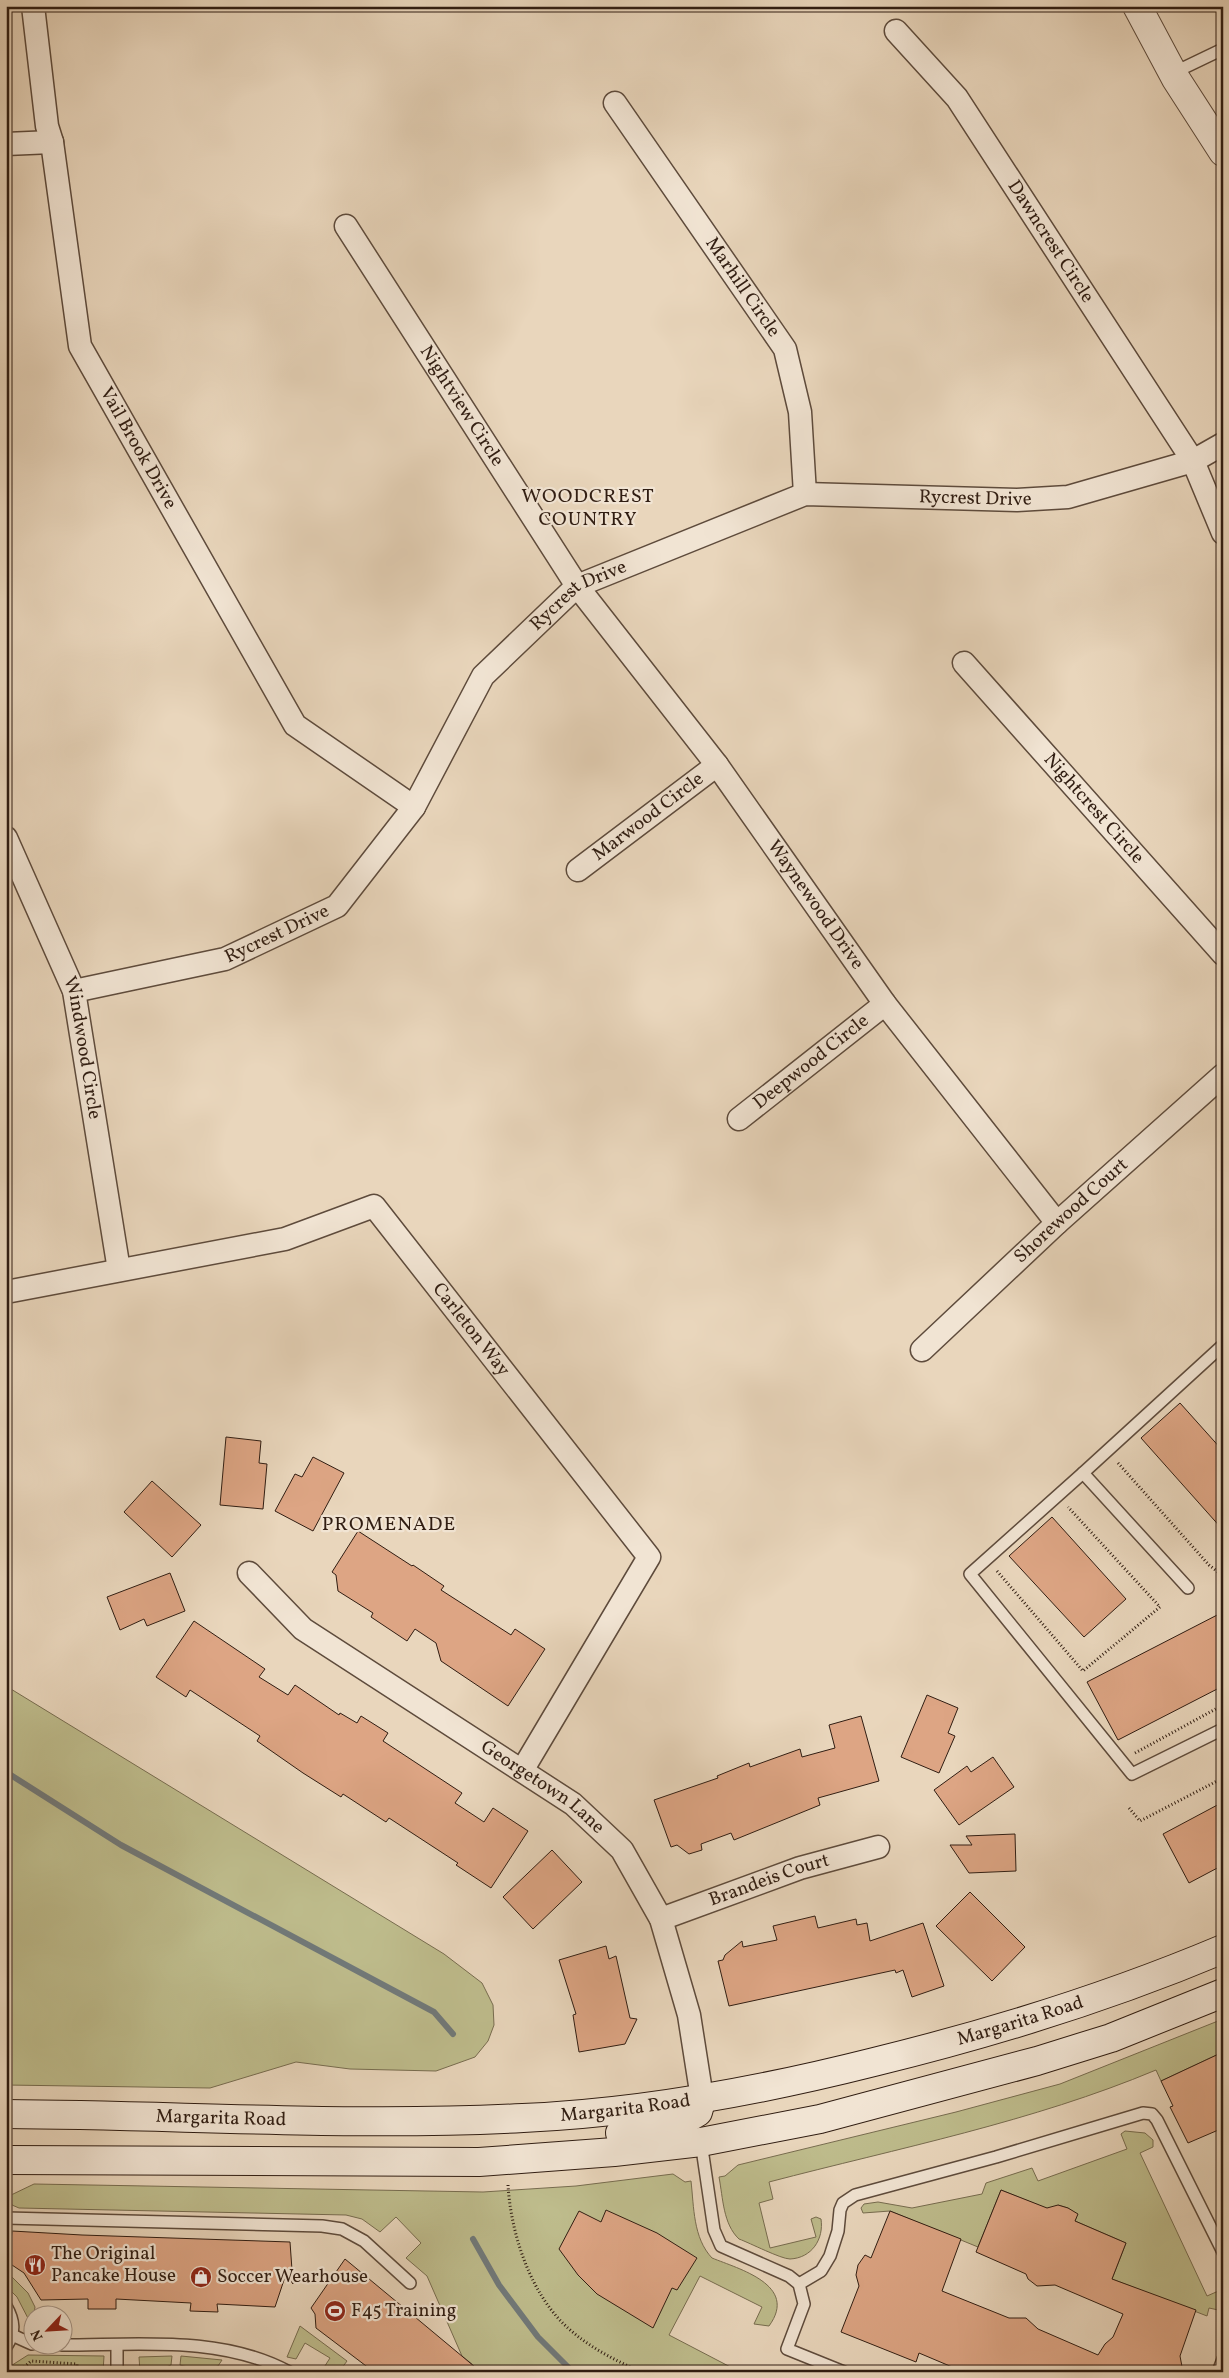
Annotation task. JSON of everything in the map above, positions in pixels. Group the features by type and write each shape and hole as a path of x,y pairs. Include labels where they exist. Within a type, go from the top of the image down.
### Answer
{"main road":[{"path":"1137,6 1173,73 1223,152"},
{"name":"Margarita Road","path":"6,2114 293,2120 524,2118 626,2110 781,2085 936,2047 1024,2022 1125,1988 1223,1949"},
{"path":"12,2162 478,2162 614,2152 701,2142 820,2119 1037,2061 1111,2038 1223,1993"},
{"path":"379,2161 416,2146 498,2146 573,2140 664,2127 685,2120 698,2112 702,2098"}],"street":[{"name":"Vail Brook Drive","path":"33,6 47,126 52,142 80,346 295,725 414,807"},
{"name":"Dawncrest Circle","path":"896,31 957,98 1193,462 1223,533"},
{"name":"Marhill Circle","path":"615,103 785,349 800,412 805,494"},
{"path":"6,144 52,142"},
{"name":"Nightview Circle","path":"346,226 577,586"},
{"name":"Rycrest Drive","path":"74,991 225,959 337,906 414,807 483,676 577,586 805,494 1017,500 1068,497 1193,462 1223,444"},
{"name":"Waynewood Drive","path":"577,586 717,765 885,1004 1057,1223"},
{"name":"Nightcrest Circle","path":"964,663 1223,954"},
{"name":"Marwood Circle","path":"578,870 717,765"},
{"name":"Windwood Circle","path":"6,838 74,991 119,1270"},
{"name":"Deepwood Circle","path":"739,1119 885,1004"},
{"name":"Shorewood Court","path":"922,1350 1057,1223 1223,1074"},
{"name":"Carleton Way","path":"6,1292 285,1239 374,1206 649,1557 523,1769"},
{"name":"Georgetown Lane","path":"249,1573 303,1629 523,1769 573,1804 622,1850 661,1919 689,2015 702,2098"},
{"name":"Brandeis Court","path":"661,1919 800,1868 878,1847"}],"lane":[{"path":"1173,73 1223,49"},
{"path":"1223,1345 1083,1474 970,1574 1132,1774 1223,1729"},
{"path":"1083,1474 1188,1588"},
{"path":"799,2284 821,2271 833,2248 842,2203 855,2195 996,2157 1143,2112 1152,2114 1157,2120 1223,2252"},
{"path":"701,2142 714,2230 722,2246 789,2276 799,2284 804,2304 787,2350 844,2372"},
{"path":"6,2218 322,2226 342,2229 364,2240 410,2283"},
{"path":"6,2306 12,2317 12,2335 6,2347"},
{"path":"12,2335 22,2340"},
{"path":"72,2345 186,2346 224,2349 275,2364 290,2372"},
{"path":"117,2345 117,2372"},
{"path":"1218,2372 1223,2359"}],"path":[{"path":"1107,1452 1209,1565 1223,1576"},
{"path":"987,1559 1083,1671 1160,1607 1058,1496"},
{"path":"1122,1762 1146,1745 1223,1705"},
{"path":"1129,1808 1140,1821 1223,1778"},
{"path":"508,2185 516,2232 529,2270 545,2302 568,2328 609,2358 641,2372"},
{"path":"19,2372 31,2361 77,2364 77,2368"},
{"path":"84,2370 104,2366"}],"shaded area":[{"path":"6,1686 444,1954 482,1983 493,2005 494,2025 488,2041 475,2057 436,2071 350,2069 296,2062 210,2088 6,2085"},
{"path":"1223,2019 1223,2052 1161,2081 1156,2070 1062,2105 965,2133 769,2182 773,2199 759,2203 770,2248 816,2237 811,2219 816,2217 821,2219 821,2234 815,2246 805,2255 798,2258 790,2259 773,2254 739,2239 730,2226 724,2210 719,2177 725,2176 738,2165 956,2112 1060,2084"},
{"path":"1125,2131 1145,2133 1153,2140 1153,2147 1140,2153 1207,2296 1223,2289 1223,2311 1209,2308 1207,2316 1112,2279 1126,2243 1075,2221 1077,2215 1068,2208 1058,2205 1053,2211 1001,2190 978,2247 890,2211 863,2213 861,2208 864,2204 878,2202 912,2208 982,2194 986,2183 1032,2168 1038,2181 1127,2149 1121,2134"},
{"path":"673,2174 685,2182 691,2181 698,2232 701,2241 712,2258 762,2281 771,2289 777,2300 776,2312 769,2326 754,2324 762,2307 700,2276 669,2335 740,2372 474,2372 472,2364 462,2356 427,2276 406,2258 421,2243 396,2217 380,2232 362,2219 346,2215 19,2208 12,2205 9,2196 34,2184 483,2192 576,2186"},
{"path":"11,2276 28,2293 34,2306 22,2307 17,2297 6,2286 6,2278"},
{"path":"300,2326 347,2361 339,2372 321,2372 330,2358 305,2343 296,2359 287,2357"},
{"path":"26,2356 104,2356 103,2372 84,2372 84,2368 34,2366 27,2372 6,2372 6,2369"},
{"path":"172,2356 171,2365 153,2372 140,2372 139,2357"},
{"path":"181,2356 222,2360 218,2366 199,2370 180,2365"}],"building":[{"path":"1180,1403 1223,1451 1223,1530 1141,1438"},
{"path":"226,1437 261,1441 259,1463 267,1464 263,1509 220,1505"},
{"path":"313,1457 344,1473 313,1531 275,1511 295,1474 302,1477"},
{"path":"152,1481 201,1525 172,1557 124,1512"},
{"path":"1052,1517 1126,1599 1084,1637 1009,1556"},
{"path":"358,1531 444,1586 441,1590 511,1635 515,1629 545,1649 508,1706 441,1661 436,1643 415,1629 407,1641 371,1617 373,1613 338,1591 336,1575 332,1572"},
{"path":"170,1573 185,1611 147,1626 144,1619 120,1630 107,1597"},
{"path":"1223,1612 1223,1686 1118,1740 1087,1682"},
{"path":"194,1621 265,1669 259,1677 288,1695 295,1685 339,1715 340,1713 357,1723 361,1716 388,1733 383,1741 462,1793 455,1803 484,1822 493,1808 528,1831 491,1888 456,1865 458,1863 389,1818 386,1822 343,1794 341,1797 303,1773 257,1741 260,1736 190,1690 186,1697 156,1677"},
{"path":"927,1695 958,1708 948,1733 955,1736 939,1773 901,1757"},
{"path":"861,1716 879,1781 818,1798 820,1805 734,1840 731,1833 701,1844 702,1850 689,1854 677,1845 671,1847 654,1800 718,1778 717,1776 749,1763 750,1767 800,1749 802,1757 835,1748 829,1725"},
{"path":"993,1757 1014,1787 959,1825 934,1790 967,1766 971,1772"},
{"path":"1223,1802 1223,1865 1189,1883 1163,1834"},
{"path":"1015,1834 1016,1871 969,1873 950,1845 972,1845 966,1836"},
{"path":"552,1850 582,1882 533,1929 503,1897"},
{"path":"970,1892 1025,1947 992,1981 936,1926"},
{"path":"815,1916 818,1928 856,1919 857,1925 867,1923 870,1941 923,1923 944,1986 912,1997 903,1970 896,1973 895,1970 729,2006 718,1961 723,1960 725,1955 742,1941 743,1947 777,1940 773,1926"},
{"path":"606,1946 609,1959 616,1956 630,2018 637,2019 625,2044 579,2052 573,2015 576,2014 559,1960"},
{"path":"1223,2052 1223,2128 1188,2143 1170,2107 1173,2106 1161,2081"},
{"path":"1001,2190 1047,2208 1058,2205 1068,2208 1078,2214 1075,2221 1126,2243 1112,2279 1196,2310 1180,2356 1183,2372 964,2372 919,2353 916,2362 841,2332 859,2286 856,2275 858,2265 865,2255 871,2258 890,2211 961,2239 942,2291 1009,2318 1026,2318 1038,2329 1098,2355 1105,2344 1113,2337 1123,2314 1055,2285 1037,2286 1028,2279 1026,2274 976,2252"},
{"path":"606,2210 657,2233 697,2258 677,2290 672,2288 653,2328 597,2294 578,2275 559,2249 579,2211 601,2222"},
{"path":"12,2231 290,2242 293,2284 286,2274 275,2307 217,2304 218,2312 190,2311 191,2303 116,2299 116,2309 88,2309 88,2299 41,2300 24,2273 9,2263"},
{"path":"345,2259 481,2372 374,2372 316,2328 315,2314 311,2308"}],"waterway":[{"path":"6,1772 121,1845 434,2012 453,2034"},
{"path":"473,2239 499,2285 538,2337 573,2372"}],"place":[{"name":"The Original Pancake House","path":"35,2265"},
{"name":"Soccer Wearhouse","path":"201,2277"},
{"name":"F45 Training","path":"335,2311"}],"district":[{"name":"WOODCREST COUNTRY","path":"588,508"},
{"name":"PROMENADE","path":"389,1525"}]}
